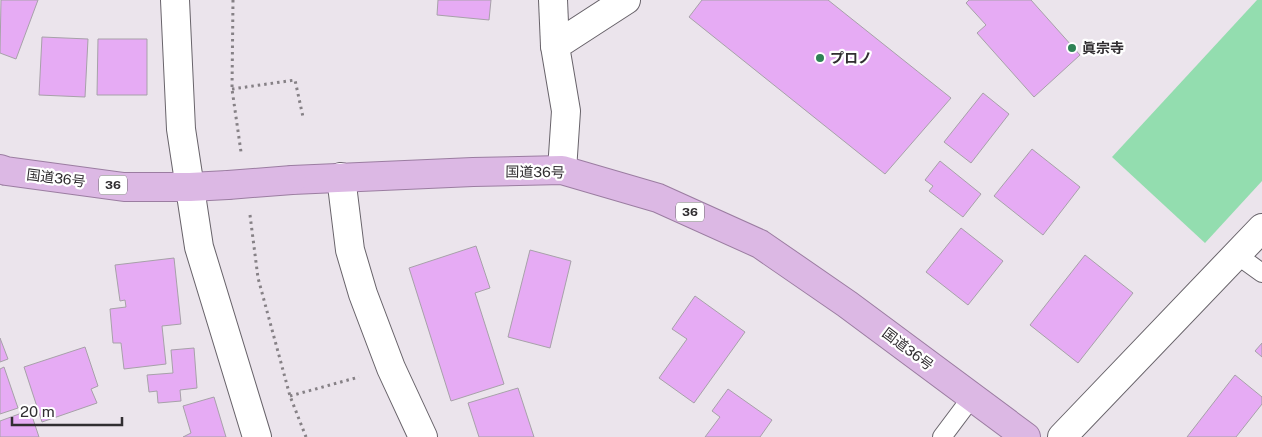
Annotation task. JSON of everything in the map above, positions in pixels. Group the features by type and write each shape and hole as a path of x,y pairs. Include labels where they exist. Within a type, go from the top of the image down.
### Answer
{"highway":[{"name":"国道36号","path":"0,169 6,172 124,187 190,187 341,177 562,170 658,198 760,244 847,304 1026,437"}],"street":[{"path":"174,0 181,129 199,246 257,437"},
{"path":"553,0 555,46 566,111 562,170"},
{"path":"555,46 626,0"},
{"path":"341,177 350,250 363,294 391,368 424,437"},
{"path":"1062,437 1262,228"}],"lane":[{"path":"1237,255 1262,273"},
{"path":"942,437 972,397"}],"path":[{"path":"233,0 232,89 241,155"},
{"path":"232,89 296,80 303,117"},
{"path":"249,212 258,278 290,396 306,437"},
{"path":"290,396 391,368"}],"green space":[{"path":"1257,0 1262,0 1262,181 1205,243 1112,157"}],"building":[{"path":"1,0 38,0 16,59 0,53"},
{"path":"438,0 491,0 489,20 437,15"},
{"name":"プロノ","path":"702,0 828,0 951,98 885,174 689,17"},
{"path":"969,0 1031,0 1080,55 1034,97 977,33 986,25 966,3"},
{"path":"42,37 88,39 85,97 39,95"},
{"path":"98,39 147,39 147,95 97,95"},
{"path":"983,93 1009,114 971,163 944,142"},
{"path":"1032,149 1080,187 1043,235 994,196"},
{"path":"940,161 981,194 963,217 929,191 933,186 925,180"},
{"path":"961,228 1003,261 968,305 926,272"},
{"path":"476,246 490,288 475,293 504,384 451,401 409,268"},
{"path":"530,250 571,261 550,348 508,337"},
{"path":"1085,255 1133,293 1078,363 1030,325"},
{"path":"174,258 181,324 162,326 166,364 124,369 121,343 113,343 110,309 126,307 125,300 120,301 115,265"},
{"path":"695,296 745,332 694,403 659,378 687,339 672,329"},
{"path":"0,338 8,359 0,362"},
{"path":"1262,343 1262,357 1255,351"},
{"path":"85,347 98,386 91,389 97,403 42,422 24,367"},
{"path":"194,348 197,388 180,390 181,401 158,403 157,391 149,392 147,375 173,373 171,350"},
{"path":"4,367 18,408 0,414 0,369"},
{"path":"1235,375 1262,397 1262,404 1236,437 1187,437"},
{"path":"518,388 534,437 479,437 468,403"},
{"path":"728,389 772,420 760,437 705,437 720,417 712,411"},
{"path":"214,397 226,437 183,437 191,433 183,406"},
{"path":"30,410 39,437 0,437 0,421"}],"place":[{"name":"眞宗寺","path":"1072,48"},
{"name":"プロノ","path":"820,58"}]}
